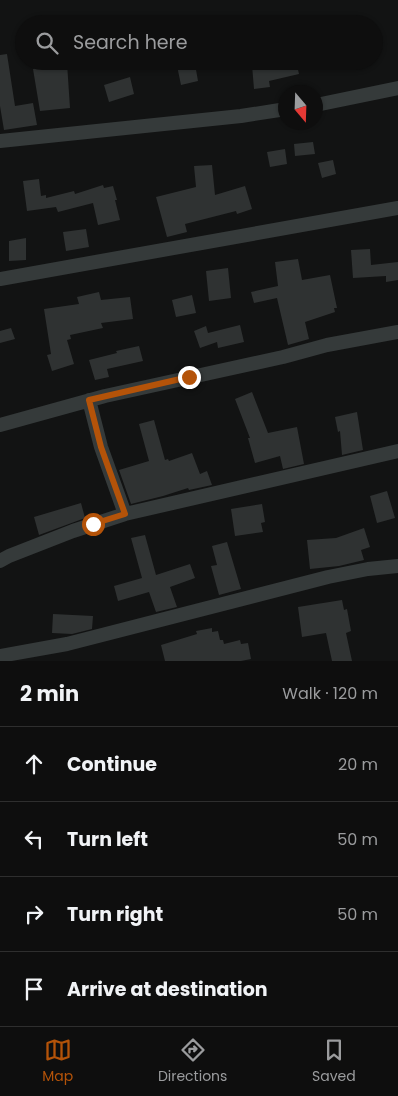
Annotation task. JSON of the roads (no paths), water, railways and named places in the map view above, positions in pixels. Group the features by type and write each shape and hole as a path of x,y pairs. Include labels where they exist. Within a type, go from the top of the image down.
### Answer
{"street":[{"path":"323,103 398,88"},
{"path":"0,141 241,116 278,110"},
{"path":"0,278 398,208"},
{"path":"0,425 89,400 283,358 327,345 398,332"},
{"path":"89,400 101,447 125,514"},
{"path":"0,561 73,531 125,514 398,451"},
{"path":"0,656 68,644 328,577 368,569 398,566"}]}
